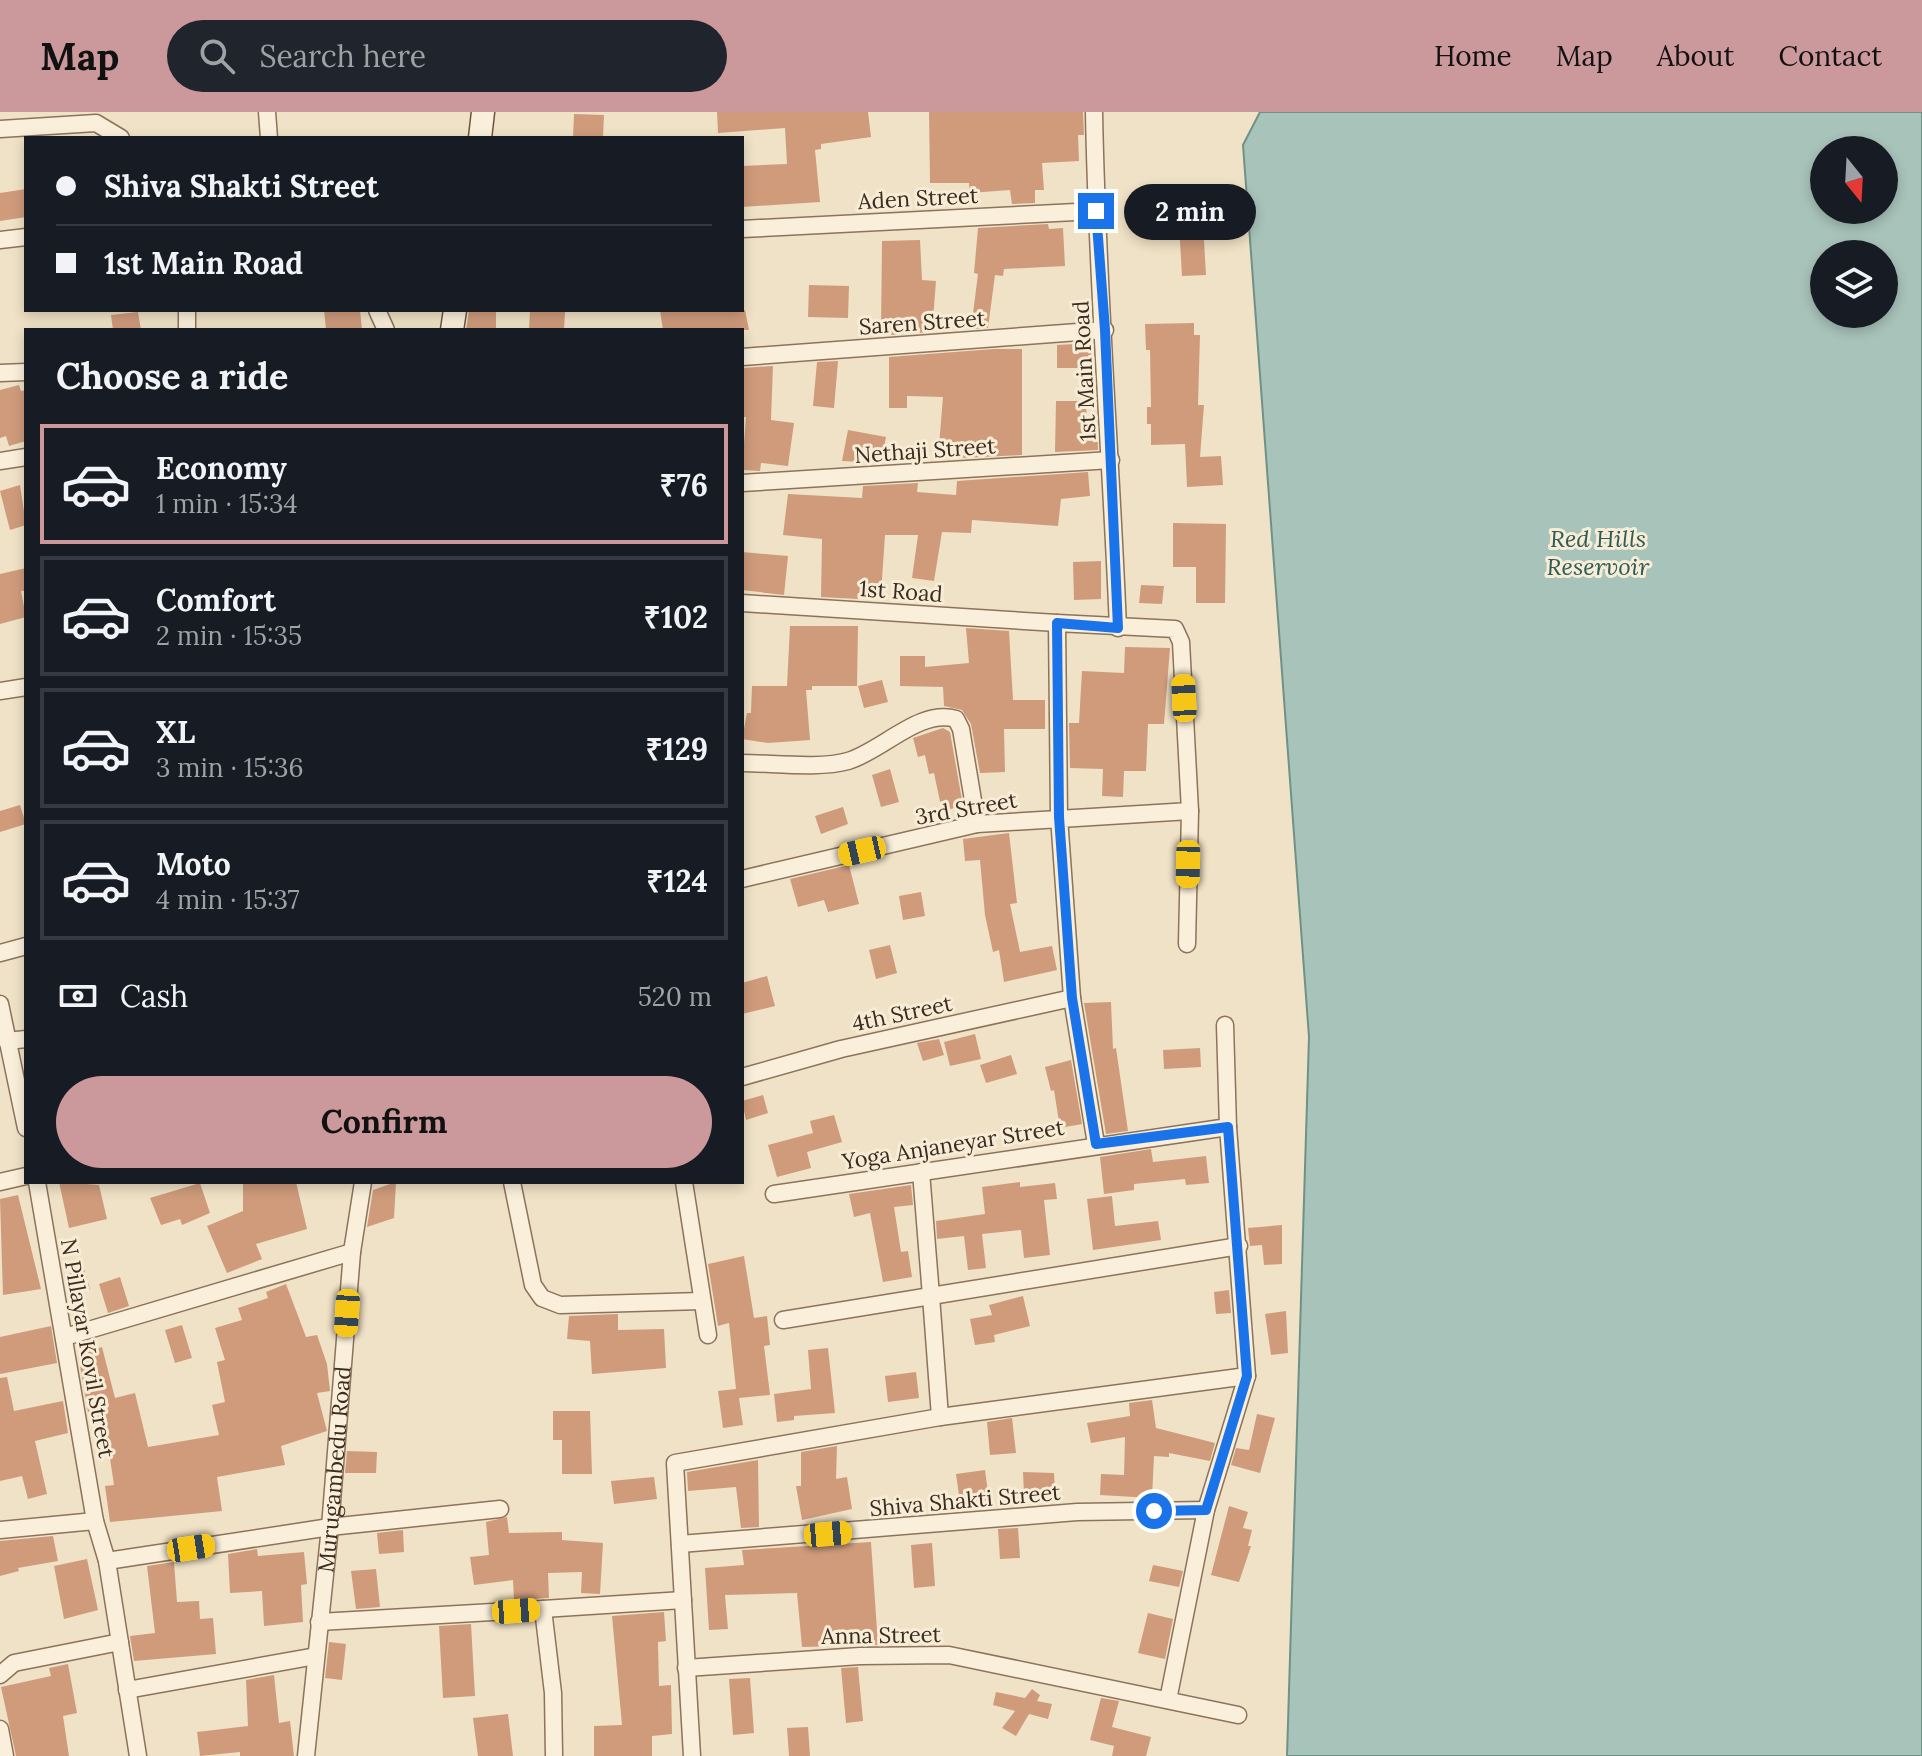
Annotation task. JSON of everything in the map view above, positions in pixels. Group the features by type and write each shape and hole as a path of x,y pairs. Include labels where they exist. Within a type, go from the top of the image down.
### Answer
{"street":[{"path":"267,112 269,136"},
{"path":"480,136 484,112"},
{"name":"1st Main Road","path":"1094,112 1096,211 1105,330 1118,628"},
{"path":"0,129 96,118 118,136"},
{"name":"Aden Street","path":"744,229 1096,211"},
{"path":"0,240 24,237"},
{"name":"Saren Street","path":"744,357 1105,330"},
{"path":"0,373 24,372"},
{"path":"0,461 24,457"},
{"name":"Nethaji Street","path":"744,483 1111,460"},
{"name":"1st Road","path":"744,603 1118,628 1175,629 1179,635 1190,811"},
{"path":"1057,623 1059,817 1072,998 1096,1144"},
{"path":"0,691 24,687"},
{"path":"744,763 844,762 865,755 930,718 946,716 956,719 961,729 977,824"},
{"path":"1187,944 1190,811"},
{"name":"3rd Street","path":"744,879 977,824 1190,811"},
{"path":"0,953 24,947"},
{"name":"4th Street","path":"744,1076 841,1049 1072,998"},
{"path":"0,1004 24,1119"},
{"path":"1168,1700 1206,1510 1247,1376 1228,1127 1225,1025"},
{"path":"7,1041 24,1039"},
{"name":"Yoga Anjaneyar Street","path":"774,1194 1096,1144 1228,1127"},
{"path":"921,1172 940,1417"},
{"path":"0,1182 24,1176"},
{"name":"N Pillayar Kovil Street","path":"37,1184 95,1521 107,1561 138,1756"},
{"name":"Murugambedu Road","path":"306,1756 330,1527 352,1252 363,1184"},
{"path":"512,1184 533,1285 542,1298 560,1305 702,1301"},
{"path":"684,1184 708,1335"},
{"path":"783,1320 1239,1246"},
{"path":"65,1337 352,1252"},
{"path":"692,1756 675,1463 940,1417 1247,1376"},
{"path":"107,1561 330,1527 500,1509"},
{"name":"Shiva Shakti Street","path":"680,1544 1077,1512 1206,1510"},
{"path":"0,1530 95,1521"},
{"path":"319,1622 683,1600"},
{"path":"543,1609 553,1693 554,1756"},
{"path":"0,1675 14,1663 120,1642"},
{"name":"Anna Street","path":"686,1668 860,1656 949,1655 1238,1715"},
{"path":"127,1690 316,1656"}],"water":[{"name":"Red Hills Reservoir","path":"1260,112 1922,112 1922,1756 1287,1756 1309,1037 1243,145"}],"building":[{"path":"717,112 868,112 871,137 821,144 821,149 815,150 820,202 744,207 744,166 787,164 785,128 718,133"},
{"path":"929,112 1083,112 1084,135 1078,135 1079,161 1042,163 1044,190 1035,190 1035,203 1012,204 1010,190 970,193 969,183 930,183"},
{"path":"574,114 604,115 603,136 573,136"},
{"path":"24,189 24,217 0,221 0,193"},
{"path":"1202,206 1206,275 1182,276 1178,207"},
{"path":"1048,224 1049,229 1063,228 1065,266 1004,269 1003,276 995,275 988,328 971,329 978,274 974,273 978,228"},
{"path":"920,240 922,280 936,281 932,332 889,335 889,330 881,330 882,241"},
{"path":"809,285 849,286 848,318 808,317"},
{"path":"745,310 749,330 744,328 663,328 660,312"},
{"path":"138,312 141,328 113,328 111,315"},
{"path":"324,312 360,312 362,328 326,328"},
{"path":"469,312 496,312 496,328 466,328"},
{"path":"530,312 565,312 564,328 529,328"},
{"path":"1194,323 1194,335 1200,335 1198,405 1204,405 1200,457 1221,456 1223,485 1187,487 1185,444 1151,445 1151,424 1147,424 1147,407 1151,407 1150,350 1146,350 1145,324"},
{"path":"1091,343 1091,368 1057,368 1057,345"},
{"path":"1022,349 1022,455 958,458 959,448 939,446 943,397 907,396 907,408 889,408 889,357"},
{"path":"838,361 834,408 813,406 817,362"},
{"path":"773,366 771,420 794,423 788,466 761,463 760,471 744,470 744,368"},
{"path":"19,385 21,391 24,390 24,442 9,446 6,436 0,438 0,390"},
{"path":"1056,401 1086,401 1087,424 1097,424 1098,450 1055,452"},
{"path":"848,430 886,437 881,463 842,461"},
{"path":"1088,472 1090,496 1061,499 1058,526 972,520 971,533 942,532 934,581 912,578 918,535 885,535 881,594 858,593 858,599 821,597 822,539 783,535 788,494 862,498 863,486 918,483 917,492 956,495 957,481"},
{"path":"20,485 24,526 10,530 0,491"},
{"path":"1173,523 1226,524 1225,603 1196,603 1196,567 1173,567"},
{"path":"744,552 788,556 784,595 744,590"},
{"path":"1101,561 1101,599 1074,600 1073,562"},
{"path":"24,568 24,591 21,591 24,618 0,624 0,574"},
{"path":"1141,585 1164,586 1162,604 1139,603"},
{"path":"790,626 858,626 857,686 812,686 812,690 806,690 810,740 768,743 744,739 747,713 751,713 752,686 787,686"},
{"path":"966,628 1009,631 1013,700 1045,700 1045,729 1004,729 1005,772 980,773 971,724 962,710 944,706 943,687 900,686 900,656 925,656 925,667 969,663"},
{"path":"1125,647 1170,648 1164,724 1148,724 1146,771 1124,771 1123,797 1102,796 1103,769 1070,768 1069,723 1079,723 1082,671 1124,673"},
{"path":"882,680 888,702 864,708 858,686"},
{"path":"943,728 950,732 963,806 942,811 934,773 929,774 925,755 918,757 913,738"},
{"path":"890,769 899,802 881,807 872,775"},
{"path":"20,805 24,825 0,832 0,811"},
{"path":"843,807 848,824 821,834 815,816"},
{"path":"1009,833 1017,903 1010,904 1020,952 1052,946 1057,970 1004,982 999,950 993,952 985,915 980,860 965,861 963,839"},
{"path":"849,865 859,904 828,912 824,900 798,907 790,879"},
{"path":"921,892 925,916 903,920 899,896"},
{"path":"890,945 897,973 876,979 869,950"},
{"path":"767,976 775,1006 744,1014 744,982"},
{"path":"1111,1002 1113,1049 1116,1048 1128,1131 1106,1134 1084,1003"},
{"path":"975,1034 981,1059 950,1066 944,1042"},
{"path":"939,1039 944,1055 923,1061 917,1043"},
{"path":"1200,1048 1201,1067 1164,1069 1163,1050"},
{"path":"1011,1055 1017,1074 986,1083 980,1065"},
{"path":"1071,1060 1082,1124 1060,1128 1054,1090 1051,1091 1045,1067"},
{"path":"763,1095 768,1113 746,1120 744,1100"},
{"path":"834,1115 842,1142 807,1152 811,1168 777,1177 768,1145 813,1133 810,1121"},
{"path":"1151,1149 1153,1162 1206,1156 1209,1183 1186,1185 1185,1179 1134,1184 1134,1190 1104,1194 1100,1157"},
{"path":"1020,1182 1020,1187 1055,1183 1057,1199 1044,1200 1050,1255 1024,1258 1021,1230 982,1234 986,1268 968,1270 964,1236 937,1239 936,1221 985,1214 982,1187"},
{"path":"59,1184 99,1185 107,1219 69,1228"},
{"path":"200,1184 210,1213 182,1225 180,1219 161,1225 150,1198"},
{"path":"243,1184 296,1184 307,1229 256,1244 262,1259 227,1273 207,1226 243,1211"},
{"path":"396,1184 394,1218 367,1227 373,1190"},
{"path":"911,1185 913,1205 894,1207 901,1252 908,1251 912,1277 883,1282 870,1213 854,1217 849,1194"},
{"path":"18,1195 41,1289 3,1295 0,1199"},
{"path":"1112,1196 1115,1226 1158,1221 1161,1240 1093,1250 1087,1199"},
{"path":"1282,1225 1282,1264 1264,1265 1262,1245 1250,1246 1248,1228"},
{"path":"744,1256 754,1318 767,1316 770,1345 764,1346 770,1395 739,1398 743,1425 723,1428 718,1391 736,1389 729,1323 718,1326 708,1264"},
{"path":"84,1269 90,1289 68,1295 64,1275"},
{"path":"120,1277 129,1306 108,1313 99,1284"},
{"path":"286,1284 306,1337 317,1335 327,1364 330,1391 317,1393 327,1431 281,1446 285,1465 217,1477 222,1511 110,1522 105,1486 114,1485 106,1432 101,1433 96,1411 88,1412 78,1354 102,1347 115,1398 135,1393 148,1447 219,1435 212,1405 225,1402 217,1362 225,1360 215,1328 242,1320 238,1308 268,1298 266,1292"},
{"path":"1229,1290 1231,1313 1216,1314 1214,1292"},
{"path":"1023,1296 1030,1326 994,1335 995,1342 975,1345 970,1319 992,1315 989,1305"},
{"path":"1286,1311 1288,1353 1271,1355 1265,1314"},
{"path":"618,1314 618,1330 664,1329 666,1368 592,1374 590,1341 567,1339 569,1316"},
{"path":"182,1325 192,1358 175,1363 165,1330"},
{"path":"51,1326 57,1363 0,1374 0,1337"},
{"path":"828,1348 835,1413 794,1416 794,1420 777,1422 774,1394 811,1389 808,1350"},
{"path":"916,1372 919,1398 888,1402 885,1376"},
{"path":"7,1377 14,1411 63,1401 68,1433 35,1441 47,1494 28,1499 22,1476 0,1481 0,1378"},
{"path":"1152,1400 1156,1428 1215,1443 1210,1461 1169,1453 1169,1457 1154,1456 1152,1498 1100,1495 1101,1474 1124,1475 1125,1437 1091,1443 1087,1423 1130,1416 1129,1403"},
{"path":"553,1411 590,1411 592,1474 562,1474 562,1440 553,1440"},
{"path":"1257,1414 1275,1418 1260,1473 1231,1465 1236,1448 1249,1450"},
{"path":"1012,1418 1016,1453 990,1455 987,1422"},
{"path":"837,1446 836,1479 847,1477 852,1509 802,1520 796,1486 801,1486 801,1452"},
{"path":"347,1451 377,1452 376,1473 345,1473"},
{"path":"758,1460 759,1527 741,1528 736,1487 688,1491 687,1472"},
{"path":"985,1470 990,1508 961,1510 956,1474"},
{"path":"1023,1472 1054,1473 1055,1492 1024,1494"},
{"path":"654,1477 657,1499 614,1504 611,1481"},
{"path":"1229,1506 1248,1512 1243,1528 1252,1530 1248,1546 1251,1546 1239,1582 1211,1575"},
{"path":"507,1517 509,1533 562,1532 562,1540 603,1543 600,1594 581,1593 582,1572 548,1573 549,1598 514,1600 513,1580 474,1585 470,1557 489,1555 486,1522"},
{"path":"1018,1528 1020,1558 1000,1559 998,1529"},
{"path":"403,1530 404,1552 379,1554 377,1533"},
{"path":"53,1536 58,1561 18,1568 19,1571 0,1576 0,1541"},
{"path":"871,1542 878,1645 802,1647 797,1593 725,1595 728,1629 709,1630 705,1568 744,1565 742,1550"},
{"path":"932,1543 935,1586 914,1588 911,1545"},
{"path":"257,1549 258,1556 304,1552 307,1584 301,1585 303,1622 264,1626 262,1591 230,1593 228,1554"},
{"path":"87,1559 98,1610 64,1619 54,1566"},
{"path":"174,1562 177,1602 199,1601 200,1619 213,1618 216,1654 134,1661 130,1636 155,1633 147,1566"},
{"path":"1153,1565 1183,1571 1179,1587 1149,1581"},
{"path":"376,1569 380,1607 356,1609 351,1571"},
{"path":"664,1612 666,1641 658,1642 659,1686 671,1685 672,1734 652,1736 652,1756 594,1756 594,1726 622,1725 612,1616"},
{"path":"1148,1613 1173,1619 1165,1659 1138,1653"},
{"path":"471,1624 475,1696 443,1698 439,1626"},
{"path":"329,1642 346,1644 342,1680 325,1678"},
{"path":"68,1664 77,1713 63,1716 69,1756 16,1756 1,1687 51,1676 49,1668"},
{"path":"858,1667 863,1721 846,1723 841,1668"},
{"path":"274,1675 279,1723 290,1721 294,1756 240,1756 240,1752 200,1756 197,1732 248,1726 246,1680"},
{"path":"750,1678 754,1733 733,1735 729,1679"},
{"path":"1032,1689 1040,1695 1037,1701 1052,1704 1048,1719 1029,1714 1016,1736 1002,1728 1015,1711 993,1705 996,1692 1025,1698"},
{"path":"1101,1698 1119,1701 1112,1727 1151,1737 1146,1756 1112,1756 1114,1746 1090,1740"},
{"path":"508,1714 513,1756 478,1756 473,1718"},
{"path":"808,1727 810,1756 789,1756 787,1728"}],"route":[{"path":"1096,211 1105,330 1118,628 1057,623 1059,817 1072,998 1096,1144 1228,1127 1247,1376 1206,1510 1154,1511"}]}
